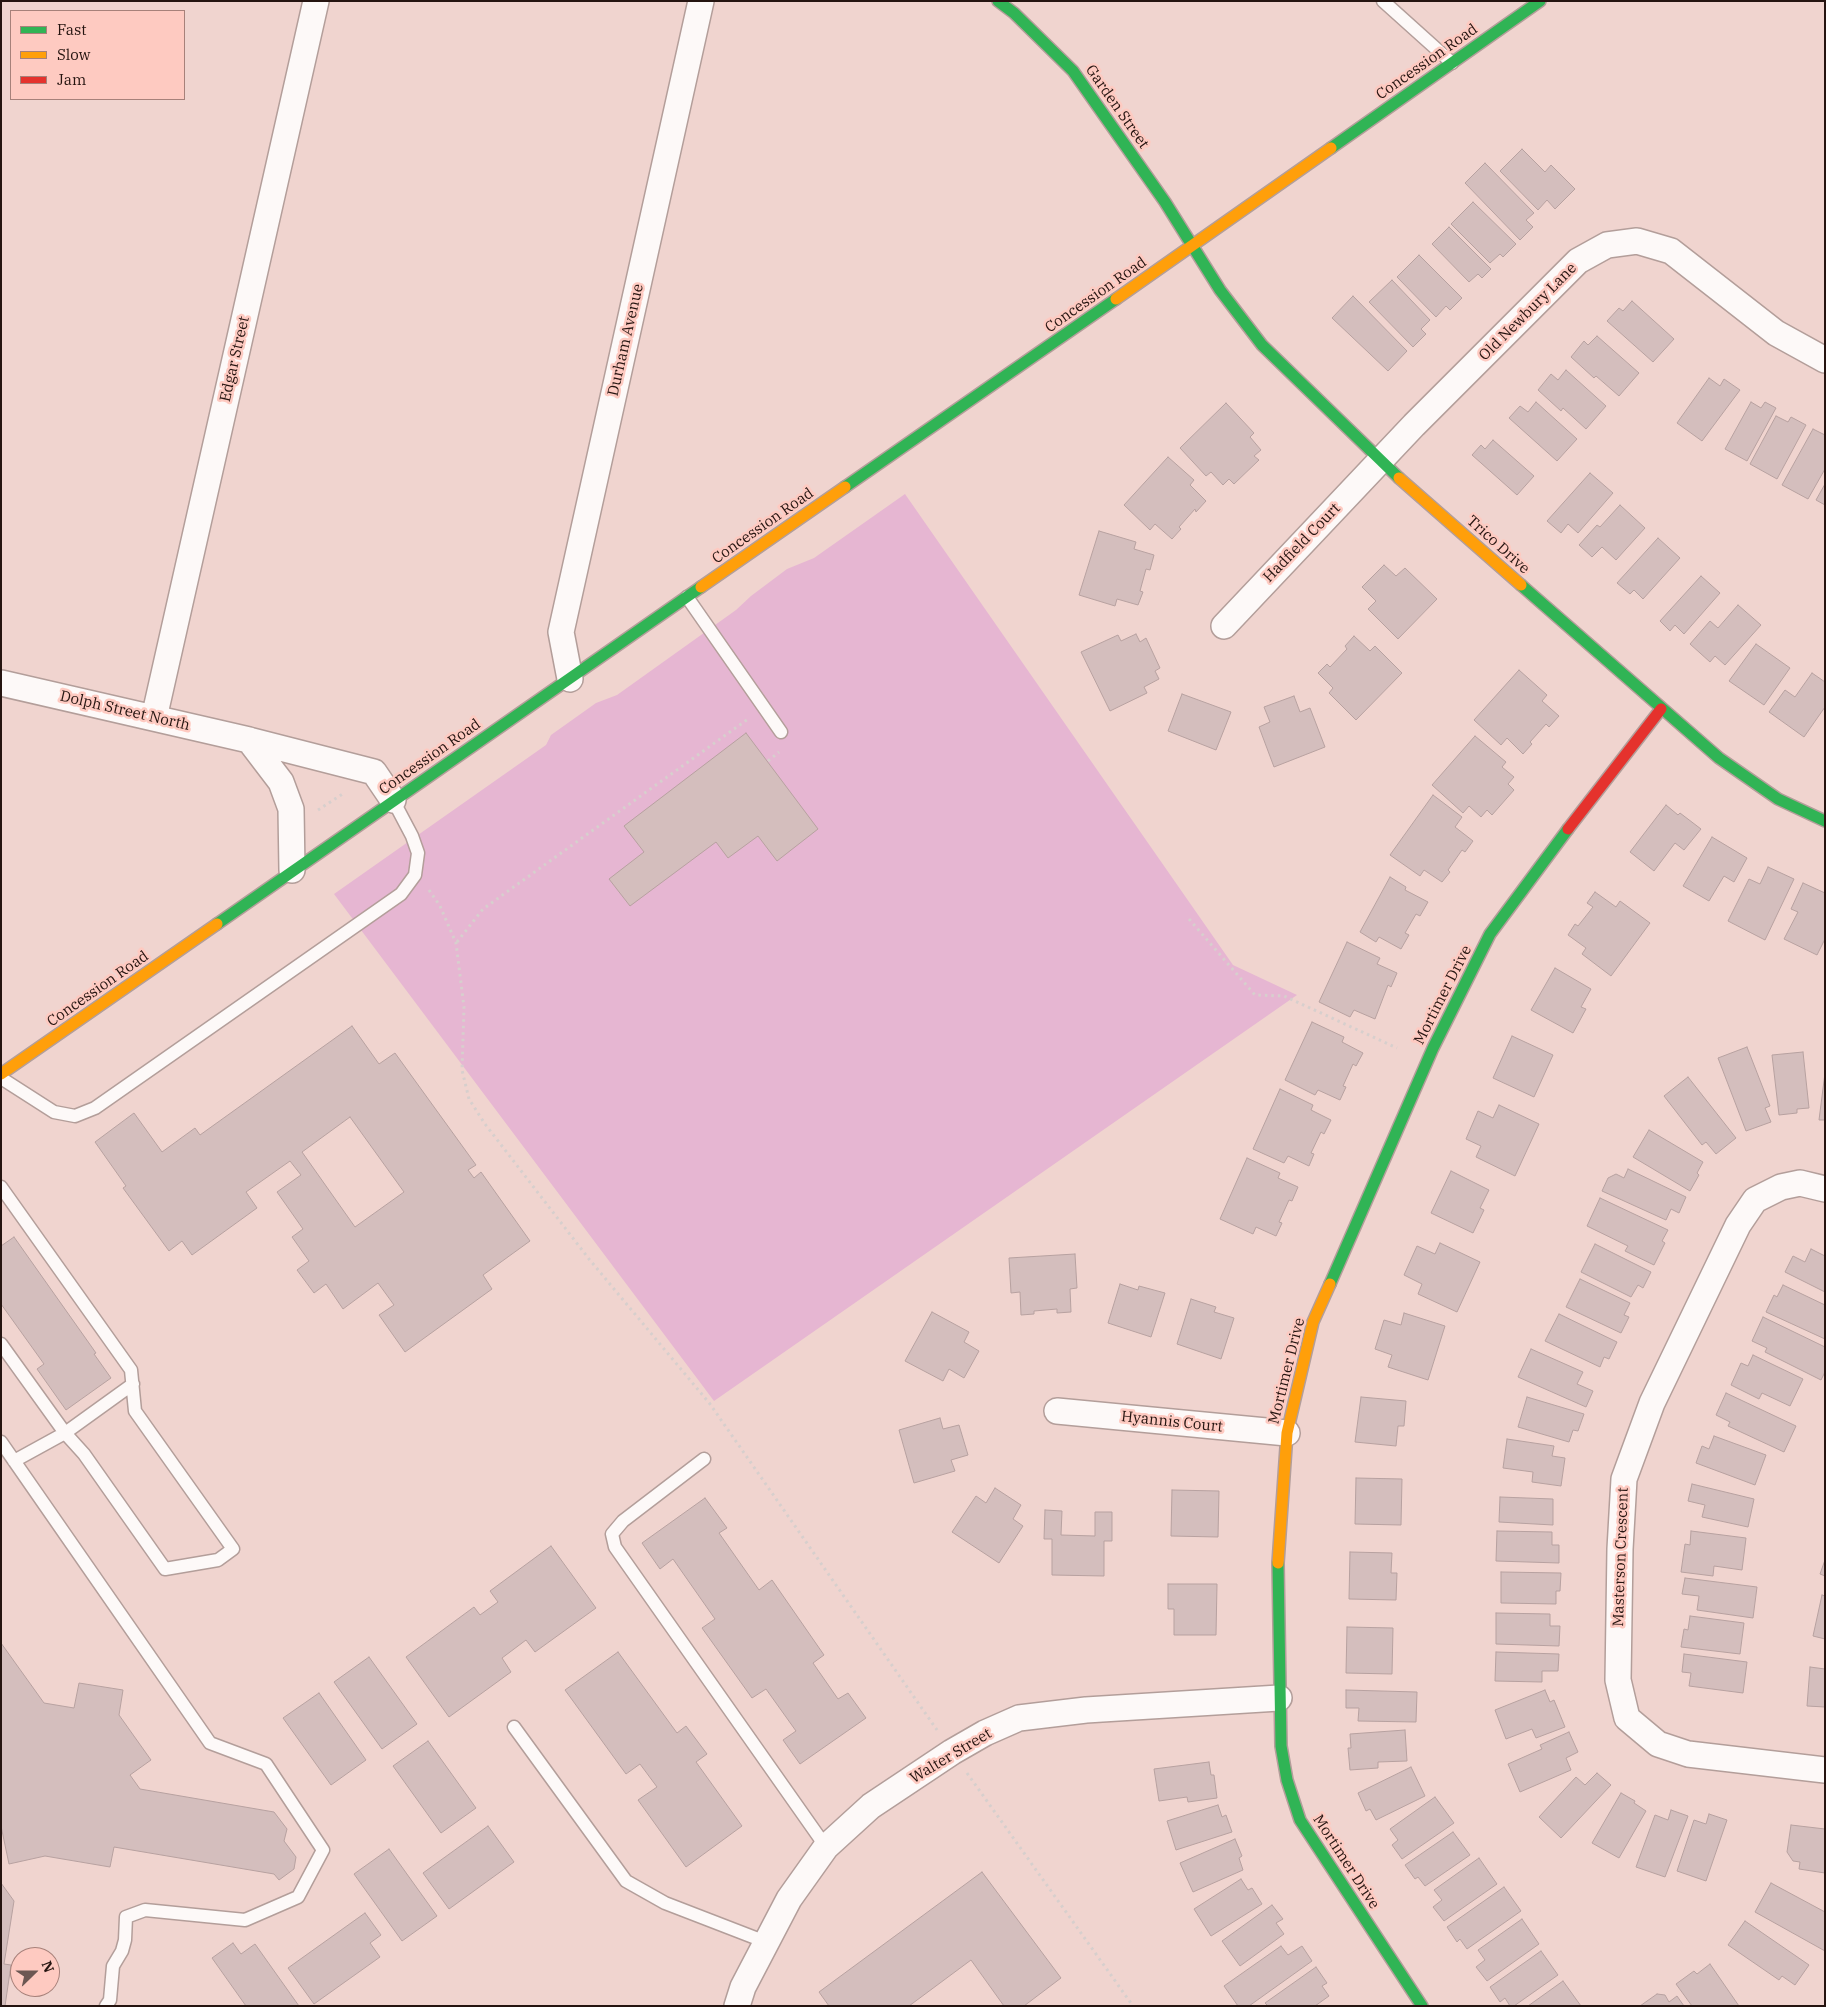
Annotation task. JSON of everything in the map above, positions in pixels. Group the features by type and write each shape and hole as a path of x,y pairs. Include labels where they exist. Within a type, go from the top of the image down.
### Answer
{"street":[{"name":"Edgar Street","path":"154,718 316,1"},
{"name":"Durham Avenue","path":"570,679 560,632 701,1"},
{"name":"Garden Street","path":"998,1 1014,13 1073,71 1165,202 1192,246"},
{"name":"Concession Road","path":"1,1074 1192,246 1540,1"},
{"name":"Old Newbury Lane","path":"1380,461 1578,261 1607,245 1637,241 1671,251 1776,333 1825,360"},
{"name":"Trico Drive","path":"1192,246 1220,290 1262,345 1380,461 1719,758 1778,799 1825,821"},
{"name":"Hadfield Court","path":"1224,626 1380,461"},
{"name":"Dolph Street North","path":"1,683 249,740 374,772 393,800"},
{"name":"Mortimer Drive","path":"1422,2006 1300,1820 1287,1780 1281,1746 1279,1698 1278,1564 1287,1434 1313,1322 1433,1048 1490,934 1661,709"},
{"path":"249,740 281,782 292,809 292,870"},
{"name":"Masterson Crescent","path":"1825,1189 1800,1183 1781,1187 1755,1200 1738,1226 1652,1403 1624,1478 1620,1549 1618,1680 1627,1718 1658,1744 1688,1754 1825,1770"},
{"name":"Hyannis Court","path":"1057,1411 1287,1434"},
{"name":"Walter Street","path":"737,2006 743,1987 789,1899 826,1847 871,1806 985,1733 1019,1718 1086,1710 1279,1698"}],"lane":[{"path":"1383,1 1452,63"},
{"path":"687,597 781,732"},
{"path":"1,1078 54,1112 75,1116 95,1108 401,894 416,876 418,853 412,836 393,800"},
{"path":"1,1187 131,1370 135,1411 233,1548 218,1560 165,1569 84,1454 64,1433 1,1344"},
{"path":"14,1461 64,1433 133,1384"},
{"path":"1,1442 210,1743 266,1764 323,1850 298,1897 245,1920 144,1910 126,1917 126,1940 113,1966 110,2000 106,2006"},
{"path":"704,1459 623,1521 612,1534 615,1548 826,1847"},
{"path":"514,1727 626,1880 666,1903 766,1942"}],"path":[{"path":"456,943 483,908 753,715"},
{"path":"768,761 780,752 774,745"},
{"path":"312,815 351,788"},
{"path":"428,889 440,906 456,943 464,1007 462,1070 469,1098 485,1124 589,1259 710,1404 940,1734"},
{"path":"1189,919 1255,995 1284,996 1397,1048"},
{"path":"967,1772 1133,2006"}],"shaded area":[{"path":"905,494 1233,965 1297,995 714,1401 334,894 546,745 551,735 596,703 617,695 736,610 751,596 787,569 814,558"}],"building":[{"path":"1522,149 1545,172 1551,165 1575,189 1555,209 1547,200 1538,210 1500,171"},
{"path":"1485,163 1534,213 1526,220 1533,227 1520,240 1465,183"},
{"path":"1473,202 1516,244 1503,257 1500,254 1490,263 1451,224"},
{"path":"1449,227 1491,269 1482,278 1478,274 1469,282 1432,244"},
{"path":"1419,255 1462,298 1450,310 1446,306 1436,317 1397,277"},
{"path":"1392,280 1430,320 1421,329 1426,334 1413,347 1369,302"},
{"path":"1353,296 1407,351 1388,371 1332,318"},
{"path":"1632,301 1674,339 1653,362 1607,321 1619,308 1623,311"},
{"path":"1597,336 1639,373 1619,396 1596,376 1594,378 1571,357 1584,341 1588,345"},
{"path":"1566,370 1606,406 1586,429 1563,408 1561,411 1538,390 1551,374 1558,380"},
{"path":"1709,378 1720,386 1724,379 1740,390 1702,441 1677,423"},
{"path":"1536,402 1577,439 1557,461 1509,418 1520,406 1528,412"},
{"path":"1751,402 1761,408 1765,402 1776,408 1747,461 1725,449"},
{"path":"1226,403 1254,433 1250,437 1261,450 1254,456 1259,460 1234,484 1229,479 1223,485 1211,472 1206,476 1180,448"},
{"path":"1776,416 1788,422 1791,417 1806,425 1777,479 1750,464"},
{"path":"1813,429 1825,435 1825,469 1808,499 1782,485"},
{"path":"1493,440 1534,476 1517,495 1472,455 1481,445 1485,449"},
{"path":"1168,457 1194,480 1190,485 1206,501 1196,512 1195,509 1179,527 1181,529 1172,539 1155,524 1150,530 1124,505"},
{"path":"1590,473 1613,493 1578,533 1568,524 1561,533 1547,521"},
{"path":"1825,484 1825,505 1816,500"},
{"path":"1620,505 1645,528 1616,560 1602,547 1592,557 1579,545 1597,525 1600,527"},
{"path":"1099,531 1136,542 1134,549 1154,555 1150,570 1146,569 1140,591 1143,592 1138,605 1117,599 1115,606 1079,595"},
{"path":"1658,538 1680,558 1643,599 1634,590 1630,594 1617,583"},
{"path":"1384,565 1396,576 1405,568 1437,599 1398,639 1368,609 1376,601 1362,587"},
{"path":"1701,576 1720,593 1684,634 1675,625 1670,631 1660,621"},
{"path":"1738,605 1761,625 1725,665 1715,656 1710,662 1690,644 1710,621 1718,628"},
{"path":"1136,634 1140,642 1146,638 1160,668 1155,671 1159,679 1144,687 1147,693 1110,711 1081,652 1118,635 1121,641"},
{"path":"1354,636 1370,651 1375,646 1402,673 1356,720 1329,693 1333,688 1318,673 1327,664 1330,667 1347,649 1345,646"},
{"path":"1756,644 1790,668 1764,705 1729,681"},
{"path":"1519,670 1547,695 1542,701 1559,716 1549,727 1546,724 1530,742 1532,744 1523,754 1507,738 1501,745 1474,720"},
{"path":"1812,673 1825,682 1825,707 1804,737 1769,712 1785,690 1795,697"},
{"path":"1182,694 1231,712 1216,750 1168,731"},
{"path":"1294,696 1300,712 1310,708 1325,747 1274,767 1259,727 1270,722 1264,707"},
{"path":"746,733 818,829 777,861 758,836 728,858 716,842 630,906 609,879 644,852 624,826"},
{"path":"1475,736 1506,762 1502,767 1514,777 1508,784 1514,790 1492,815 1487,810 1481,817 1469,806 1463,813 1432,785"},
{"path":"1433,795 1462,817 1455,827 1473,841 1465,852 1462,850 1442,882 1424,870 1420,876 1390,855"},
{"path":"1666,805 1701,829 1684,850 1675,843 1654,871 1630,852"},
{"path":"1712,837 1747,858 1734,882 1724,876 1709,901 1683,886"},
{"path":"1768,867 1794,879 1765,940 1728,921 1749,879 1760,884"},
{"path":"1390,877 1406,887 1405,890 1428,902 1420,916 1416,914 1405,933 1409,935 1401,949 1379,937 1376,942 1360,932"},
{"path":"1803,883 1825,893 1825,939 1817,955 1784,939 1798,912 1791,909"},
{"path":"1595,892 1616,907 1620,901 1650,923 1611,976 1582,954 1586,948 1568,935 1575,924 1578,926 1593,907 1587,903"},
{"path":"1347,942 1380,958 1377,964 1397,973 1391,987 1388,985 1375,1019 1354,1010 1350,1017 1319,1002"},
{"path":"1555,968 1591,989 1581,1007 1586,1009 1573,1033 1531,1010"},
{"path":"1312,1022 1344,1037 1342,1042 1363,1053 1356,1066 1353,1064 1343,1086 1346,1087 1340,1100 1318,1090 1315,1095 1285,1080"},
{"path":"352,1026 379,1064 395,1053 476,1165 468,1170 474,1178 481,1172 530,1241 483,1275 492,1289 405,1352 379,1315 394,1305 378,1283 343,1309 326,1284 314,1293 297,1270 309,1261 292,1237 303,1229 277,1192 301,1175 290,1161 246,1192 257,1208 192,1255 182,1241 169,1251 123,1188 126,1186 95,1142 134,1113 162,1152 195,1128 200,1135","holes":["350,1117 404,1192 355,1227 302,1152"]},
{"path":"1512,1036 1553,1055 1534,1097 1493,1078"},
{"path":"1747,1047 1770,1106 1765,1108 1771,1122 1746,1131 1718,1058"},
{"path":"1803,1052 1809,1108 1797,1109 1797,1113 1779,1115 1772,1055"},
{"path":"1825,1073 1825,1120 1819,1120"},
{"path":"1688,1077 1736,1138 1716,1154 1706,1142 1702,1145 1664,1096"},
{"path":"1280,1089 1313,1105 1311,1110 1331,1120 1324,1134 1321,1132 1311,1153 1314,1154 1309,1166 1288,1156 1284,1163 1253,1149"},
{"path":"1499,1105 1539,1124 1515,1176 1476,1157 1481,1146 1466,1139 1478,1111 1493,1118"},
{"path":"1649,1130 1703,1162 1697,1173 1699,1175 1690,1191 1633,1157"},
{"path":"1247,1158 1280,1173 1278,1178 1298,1187 1292,1201 1289,1200 1279,1222 1282,1223 1276,1236 1256,1227 1253,1234 1220,1219"},
{"path":"1628,1169 1686,1197 1679,1213 1671,1209 1666,1220 1602,1191 1608,1178 1616,1174 1624,1178"},
{"path":"1451,1171 1489,1190 1480,1208 1484,1210 1473,1233 1431,1213"},
{"path":"1600,1198 1668,1230 1662,1241 1665,1243 1654,1265 1625,1251 1628,1246 1587,1226"},
{"path":"14,1237 96,1353 94,1354 111,1378 66,1410 37,1369 44,1364 1,1304 1,1246"},
{"path":"1440,1243 1480,1262 1457,1312 1418,1294 1422,1284 1404,1275 1417,1246 1435,1254"},
{"path":"1595,1244 1651,1272 1643,1288 1638,1285 1631,1297 1581,1272"},
{"path":"1811,1249 1825,1256 1825,1292 1785,1272 1793,1256 1805,1262"},
{"path":"1075,1254 1077,1288 1070,1289 1071,1312 1057,1313 1057,1309 1034,1311 1034,1314 1021,1315 1020,1292 1011,1293 1009,1258"},
{"path":"1580,1279 1630,1303 1624,1315 1629,1317 1621,1333 1566,1307"},
{"path":"1120,1284 1138,1290 1139,1286 1165,1293 1151,1337 1108,1323"},
{"path":"1783,1285 1825,1305 1825,1339 1766,1312 1774,1295 1777,1297"},
{"path":"1191,1299 1216,1307 1214,1312 1234,1318 1221,1359 1177,1344"},
{"path":"932,1312 969,1332 964,1342 979,1351 964,1378 949,1369 943,1381 905,1361"},
{"path":"1404,1313 1445,1326 1428,1380 1388,1367 1392,1355 1375,1349 1384,1320 1401,1325"},
{"path":"1559,1314 1617,1342 1609,1359 1604,1357 1600,1367 1545,1341"},
{"path":"1763,1317 1825,1347 1825,1372 1821,1380 1765,1352 1767,1348 1752,1341"},
{"path":"1531,1349 1583,1372 1577,1384 1593,1391 1586,1407 1518,1377"},
{"path":"1753,1355 1803,1379 1790,1406 1762,1393 1759,1399 1731,1385 1741,1363 1748,1366"},
{"path":"1726,1393 1796,1426 1784,1452 1728,1426 1730,1422 1716,1415"},
{"path":"1361,1397 1406,1401 1404,1426 1398,1426 1396,1446 1355,1442"},
{"path":"1527,1397 1584,1414 1578,1431 1573,1430 1569,1442 1518,1427"},
{"path":"940,1418 943,1429 959,1425 968,1455 951,1460 955,1471 914,1483 899,1430"},
{"path":"1714,1436 1766,1455 1755,1485 1696,1463 1702,1446 1709,1449"},
{"path":"1507,1439 1554,1446 1552,1456 1565,1458 1561,1486 1532,1482 1533,1472 1503,1468"},
{"path":"1356,1478 1402,1479 1401,1525 1355,1524"},
{"path":"1692,1484 1754,1499 1748,1527 1702,1517 1705,1505 1688,1501"},
{"path":"995,1488 1021,1505 1013,1519 1023,1526 999,1563 952,1532 976,1496 986,1503"},
{"path":"1172,1490 1219,1491 1218,1537 1171,1536"},
{"path":"1500,1497 1553,1499 1553,1525 1499,1522"},
{"path":"705,1498 727,1528 719,1533 759,1590 772,1580 824,1655 813,1663 838,1699 848,1693 866,1718 800,1764 783,1740 796,1731 766,1689 752,1698 702,1628 715,1619 673,1559 660,1569 642,1543"},
{"path":"1045,1510 1062,1511 1061,1535 1095,1536 1095,1512 1112,1512 1112,1541 1104,1541 1104,1576 1052,1575 1052,1539 1044,1539"},
{"path":"1497,1531 1552,1532 1552,1545 1559,1545 1559,1563 1496,1561"},
{"path":"1691,1531 1746,1538 1742,1570 1714,1566 1713,1576 1681,1572 1685,1544 1690,1545"},
{"path":"551,1546 596,1608 535,1652 526,1640 502,1658 511,1672 449,1717 406,1657 474,1607 480,1615 498,1602 490,1591"},
{"path":"1350,1552 1392,1553 1391,1573 1397,1573 1396,1600 1349,1599"},
{"path":"1825,1560 1825,1576 1820,1574"},
{"path":"1501,1572 1561,1573 1560,1591 1556,1591 1556,1604 1501,1603"},
{"path":"1685,1578 1757,1587 1753,1618 1697,1610 1699,1596 1682,1594"},
{"path":"1168,1584 1217,1584 1216,1635 1174,1635 1174,1609 1168,1609"},
{"path":"1822,1595 1825,1596 1825,1639 1813,1636"},
{"path":"1496,1613 1550,1614 1550,1626 1560,1626 1559,1646 1496,1644"},
{"path":"1690,1616 1744,1623 1740,1654 1681,1647 1684,1629 1688,1630"},
{"path":"1347,1627 1393,1628 1392,1674 1346,1673"},
{"path":"1,1643 44,1703 74,1708 79,1683 123,1690 119,1715 151,1760 130,1775 140,1789 274,1812 287,1829 284,1841 296,1857 294,1869 279,1880 274,1874 114,1847 110,1867 45,1856 9,1864 1,1826"},
{"path":"618,1652 677,1733 686,1726 707,1754 696,1762 742,1826 686,1867 638,1800 657,1787 640,1764 626,1774 565,1690"},
{"path":"1496,1652 1559,1654 1558,1671 1542,1671 1542,1682 1495,1681"},
{"path":"1684,1654 1747,1662 1743,1693 1689,1686 1691,1673 1682,1672"},
{"path":"369,1657 417,1724 382,1749 334,1682"},
{"path":"1810,1667 1825,1669 1825,1707 1807,1706"},
{"path":"1346,1690 1417,1692 1416,1722 1358,1721 1359,1708 1346,1708"},
{"path":"1545,1690 1550,1702 1554,1700 1565,1727 1536,1738 1532,1729 1506,1739 1495,1710"},
{"path":"319,1693 366,1760 331,1785 283,1718"},
{"path":"1405,1730 1407,1761 1378,1762 1378,1768 1350,1770 1348,1748 1351,1748 1350,1734"},
{"path":"1569,1732 1578,1752 1566,1758 1571,1770 1520,1792 1508,1764 1542,1749 1540,1745"},
{"path":"428,1741 476,1808 441,1833 393,1766"},
{"path":"1209,1762 1211,1775 1214,1775 1217,1798 1188,1802 1187,1797 1159,1801 1154,1769"},
{"path":"1411,1767 1425,1796 1376,1820 1370,1809 1366,1811 1358,1793"},
{"path":"1597,1773 1611,1785 1561,1838 1539,1817 1576,1777 1585,1785"},
{"path":"1621,1793 1635,1801 1634,1803 1646,1811 1619,1858 1592,1843"},
{"path":"1435,1797 1454,1823 1402,1859 1392,1845 1398,1840 1390,1829"},
{"path":"1218,1805 1222,1817 1226,1815 1232,1832 1176,1850 1167,1821"},
{"path":"1671,1810 1688,1816 1665,1877 1636,1867 1655,1815 1668,1820"},
{"path":"1709,1814 1727,1820 1706,1881 1677,1871 1694,1820 1706,1824"},
{"path":"1791,1825 1825,1829 1825,1873 1799,1869 1800,1862 1793,1861 1787,1852"},
{"path":"488,1826 514,1862 449,1909 423,1873"},
{"path":"1453,1832 1470,1855 1425,1886 1418,1877 1415,1879 1405,1865"},
{"path":"1235,1839 1242,1856 1239,1858 1243,1870 1193,1892 1180,1863"},
{"path":"389,1849 437,1916 402,1941 354,1874"},
{"path":"1479,1858 1497,1884 1444,1921 1433,1907 1442,1900 1434,1890"},
{"path":"982,1872 1061,1978 1024,2006 1004,2006 971,1960 909,2006 829,2006 819,1992"},
{"path":"1241,1879 1248,1890 1252,1888 1262,1904 1211,1936 1194,1909"},
{"path":"1,1883 14,1901 4,1964 10,1965 10,1972 5,2006 1,2006"},
{"path":"1771,1883 1825,1912 1825,1951 1755,1912"},
{"path":"1504,1887 1521,1911 1467,1949 1460,1939 1457,1942 1447,1927"},
{"path":"1272,1905 1283,1919 1276,1923 1284,1934 1240,1966 1222,1941"},
{"path":"365,1913 381,1935 370,1943 380,1957 314,2004 288,1968"},
{"path":"1522,1919 1539,1944 1487,1981 1476,1967 1485,1960 1478,1950"},
{"path":"1745,1921 1809,1965 1795,1985 1782,1976 1779,1980 1728,1945"},
{"path":"233,1943 241,1954 255,1944 299,2006 246,2006 212,1958"},
{"path":"1281,1946 1288,1955 1302,1946 1312,1961 1249,2006 1238,2006 1224,1986"},
{"path":"1541,1951 1558,1975 1514,2006 1510,2006 1505,1998 1500,2002 1490,1987"},
{"path":"1710,1964 1739,2006 1692,2006 1676,1984 1694,1971 1697,1974"},
{"path":"1316,1967 1327,1983 1322,1986 1329,1996 1315,2006 1268,2006 1265,2003"},
{"path":"1563,1981 1581,2006 1528,2006"},
{"path":"1657,1994 1665,1995 1669,2002 1677,1996 1684,2006 1640,2006"}],"traffic: fast":[{"path":"998,1 1014,13 1073,71 1165,202 1220,290 1262,345 1399,478"},
{"path":"1331,148 1540,1"},
{"path":"845,487 1116,299"},
{"path":"1521,585 1719,758 1778,799 1825,821"},
{"path":"217,924 701,587"},
{"path":"1330,1284 1433,1048 1490,934 1568,829"},
{"path":"1278,1563 1281,1746 1287,1780 1300,1820 1422,2006"}],"traffic: slow":[{"path":"1116,299 1331,148"},
{"path":"1399,478 1521,585"},
{"path":"701,587 845,487"},
{"path":"1,1074 217,924"},
{"path":"1278,1563 1287,1433 1313,1322 1330,1284"}],"traffic: jam":[{"path":"1568,829 1661,709"}]}
